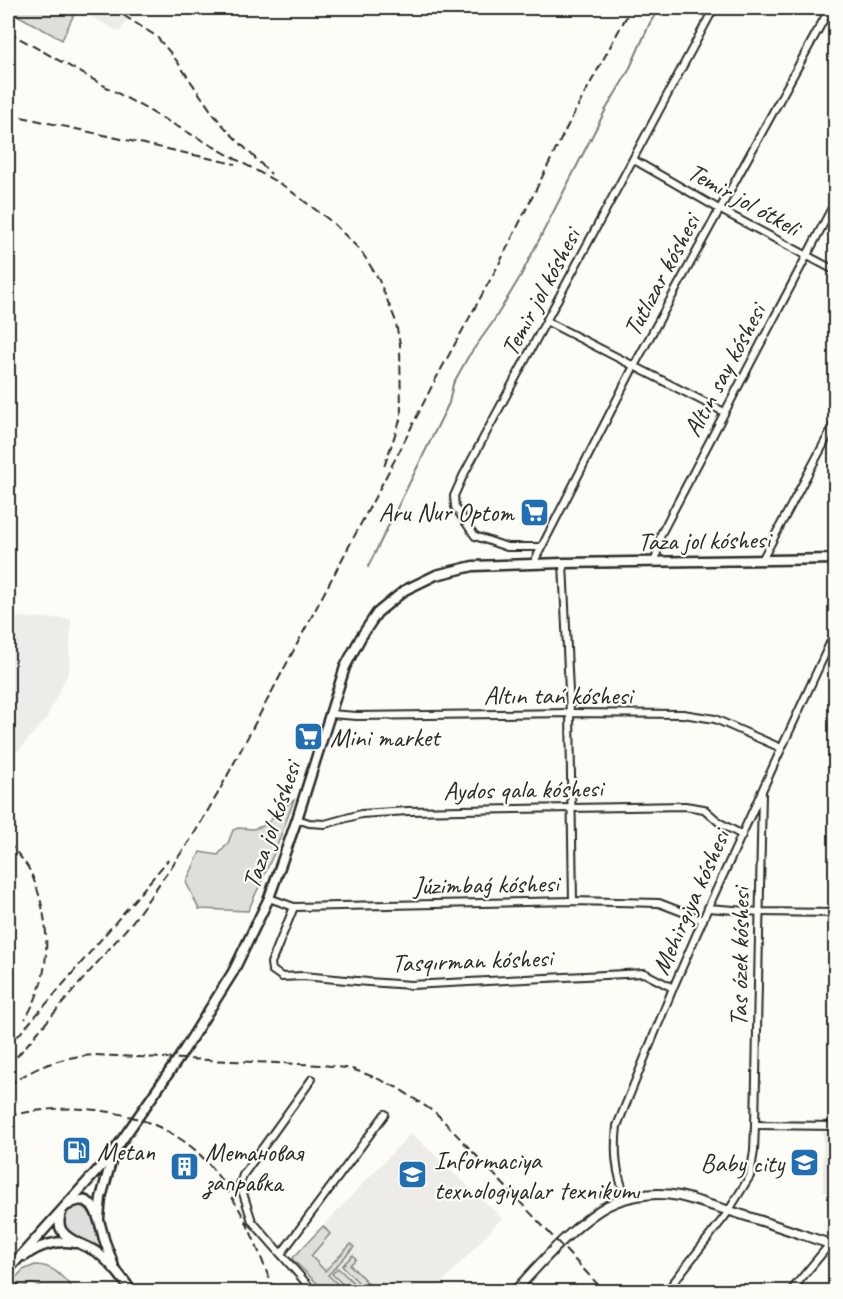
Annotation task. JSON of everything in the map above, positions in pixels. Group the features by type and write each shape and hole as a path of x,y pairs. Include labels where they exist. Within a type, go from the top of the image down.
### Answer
{"main road":[{"name":"Taza jol kóshesi","path":"10,1268 113,1153 233,972 269,898 297,819 345,667 361,637 377,614 405,590 436,575 473,566 836,559"},
{"path":"99,1218 106,1176 113,1153"},
{"path":"114,1267 94,1208 80,1200 64,1207 59,1219 62,1231 67,1237 96,1252 114,1267 132,1292"},
{"path":"10,1268 43,1246 69,1242 82,1245"},
{"path":"8,1282 16,1292"}],"street":[{"name":"Temir jol kóshesi","path":"541,548 507,547 475,536 455,507 454,496 714,8"},
{"name":"Tutlızar kóshesi","path":"533,564 634,366 830,8"},
{"name":"Temir jol ótkeli","path":"634,160 719,209 836,271"},
{"name":"Altın say kóshesi","path":"655,562 661,534 836,200"},
{"path":"546,321 724,412"},
{"path":"762,560 836,421"},
{"path":"563,563 570,713 573,901"},
{"name":"Mehirgiya kóshesi","path":"626,1198 620,1182 615,1146 617,1126 702,920 836,630"},
{"name":"Altın tań kóshesi","path":"330,714 357,717 570,713 683,714 715,719 781,747"},
{"name":"Tas ózek kóshesi","path":"666,1292 729,1210 750,1176 755,1125 762,791"},
{"name":"Aydos qala kóshesi","path":"297,819 309,823 325,824 361,814 408,811 685,806 704,809 720,823 742,835"},
{"name":"Júzimbaǵ kóshesi","path":"269,898 294,907 573,901 660,903 702,920"},
{"name":"Tasqırman kóshesi","path":"294,907 271,963 273,970 282,977 303,975 411,985 644,973 673,988"},
{"path":"708,908 836,914"},
{"path":"312,1079 243,1176 240,1184 252,1221 314,1292"},
{"path":"281,1254 385,1114"},
{"path":"755,1125 836,1126"},
{"path":"514,1292 549,1254 590,1217 612,1203 626,1198 659,1194 679,1196 729,1210 833,1245 790,1292"}],"shaded area":[{"path":"8,8 63,8 74,14 62,40"},
{"path":"75,8 120,8 131,14 120,32"},
{"path":"8,617 71,619 69,671 45,721 8,761"},
{"path":"294,800 275,851 248,911 199,909 186,882 200,852 218,855 228,843 233,830 253,829 266,825 281,808"},
{"path":"823,1132 835,1132 835,1195 823,1191"},
{"name":"Informaciya texnologiyalar texnikumı","path":"411,1133 502,1218 435,1291 325,1291 292,1259"},
{"path":"79,1206 87,1209 92,1217 101,1249 68,1231 64,1223 65,1214 70,1208"},
{"path":"323,1226 330,1234 311,1256 325,1271 351,1244 354,1247 328,1275 345,1291 325,1291 292,1259"},
{"path":"353,1255 356,1259 350,1265 368,1283 363,1287 342,1266"},
{"path":"35,1265 53,1270 75,1291 44,1291 31,1284 18,1291 8,1291 8,1286 23,1270"},
{"path":"338,1268 360,1289 358,1291 350,1291 332,1274"}],"waterway":[{"path":"368,567 449,403 453,384 520,277 606,109 628,72 659,8"}],"railway":[{"path":"112,8 156,36 174,57 214,115 271,174"},
{"path":"8,1067 133,921 191,839 217,795 433,384 500,262 570,121 631,8"},
{"path":"8,32 284,186 332,222 361,251 378,278 395,319 400,344 401,417 384,467"},
{"path":"8,114 235,164"},
{"path":"8,842 30,871 37,889 45,927 45,965 41,984 25,1019"},
{"path":"8,1047 168,860"},
{"path":"8,1086 29,1073 53,1063 72,1057 93,1055 323,1065 352,1069 398,1088 437,1114 605,1292"},
{"path":"8,1116 56,1109 105,1111 129,1116 174,1135 200,1155 227,1190 242,1214 275,1292"}],"place":[{"name":"Aru Nur Optom","path":"535,512"},
{"name":"Mini market","path":"309,737"},
{"name":"Metan","path":"76,1151"},
{"name":"Baby city","path":"805,1163"},
{"name":"Метановая заправка","path":"184,1167"},
{"name":"Informaciya texnologiyalar texnikumı","path":"413,1175"}]}
